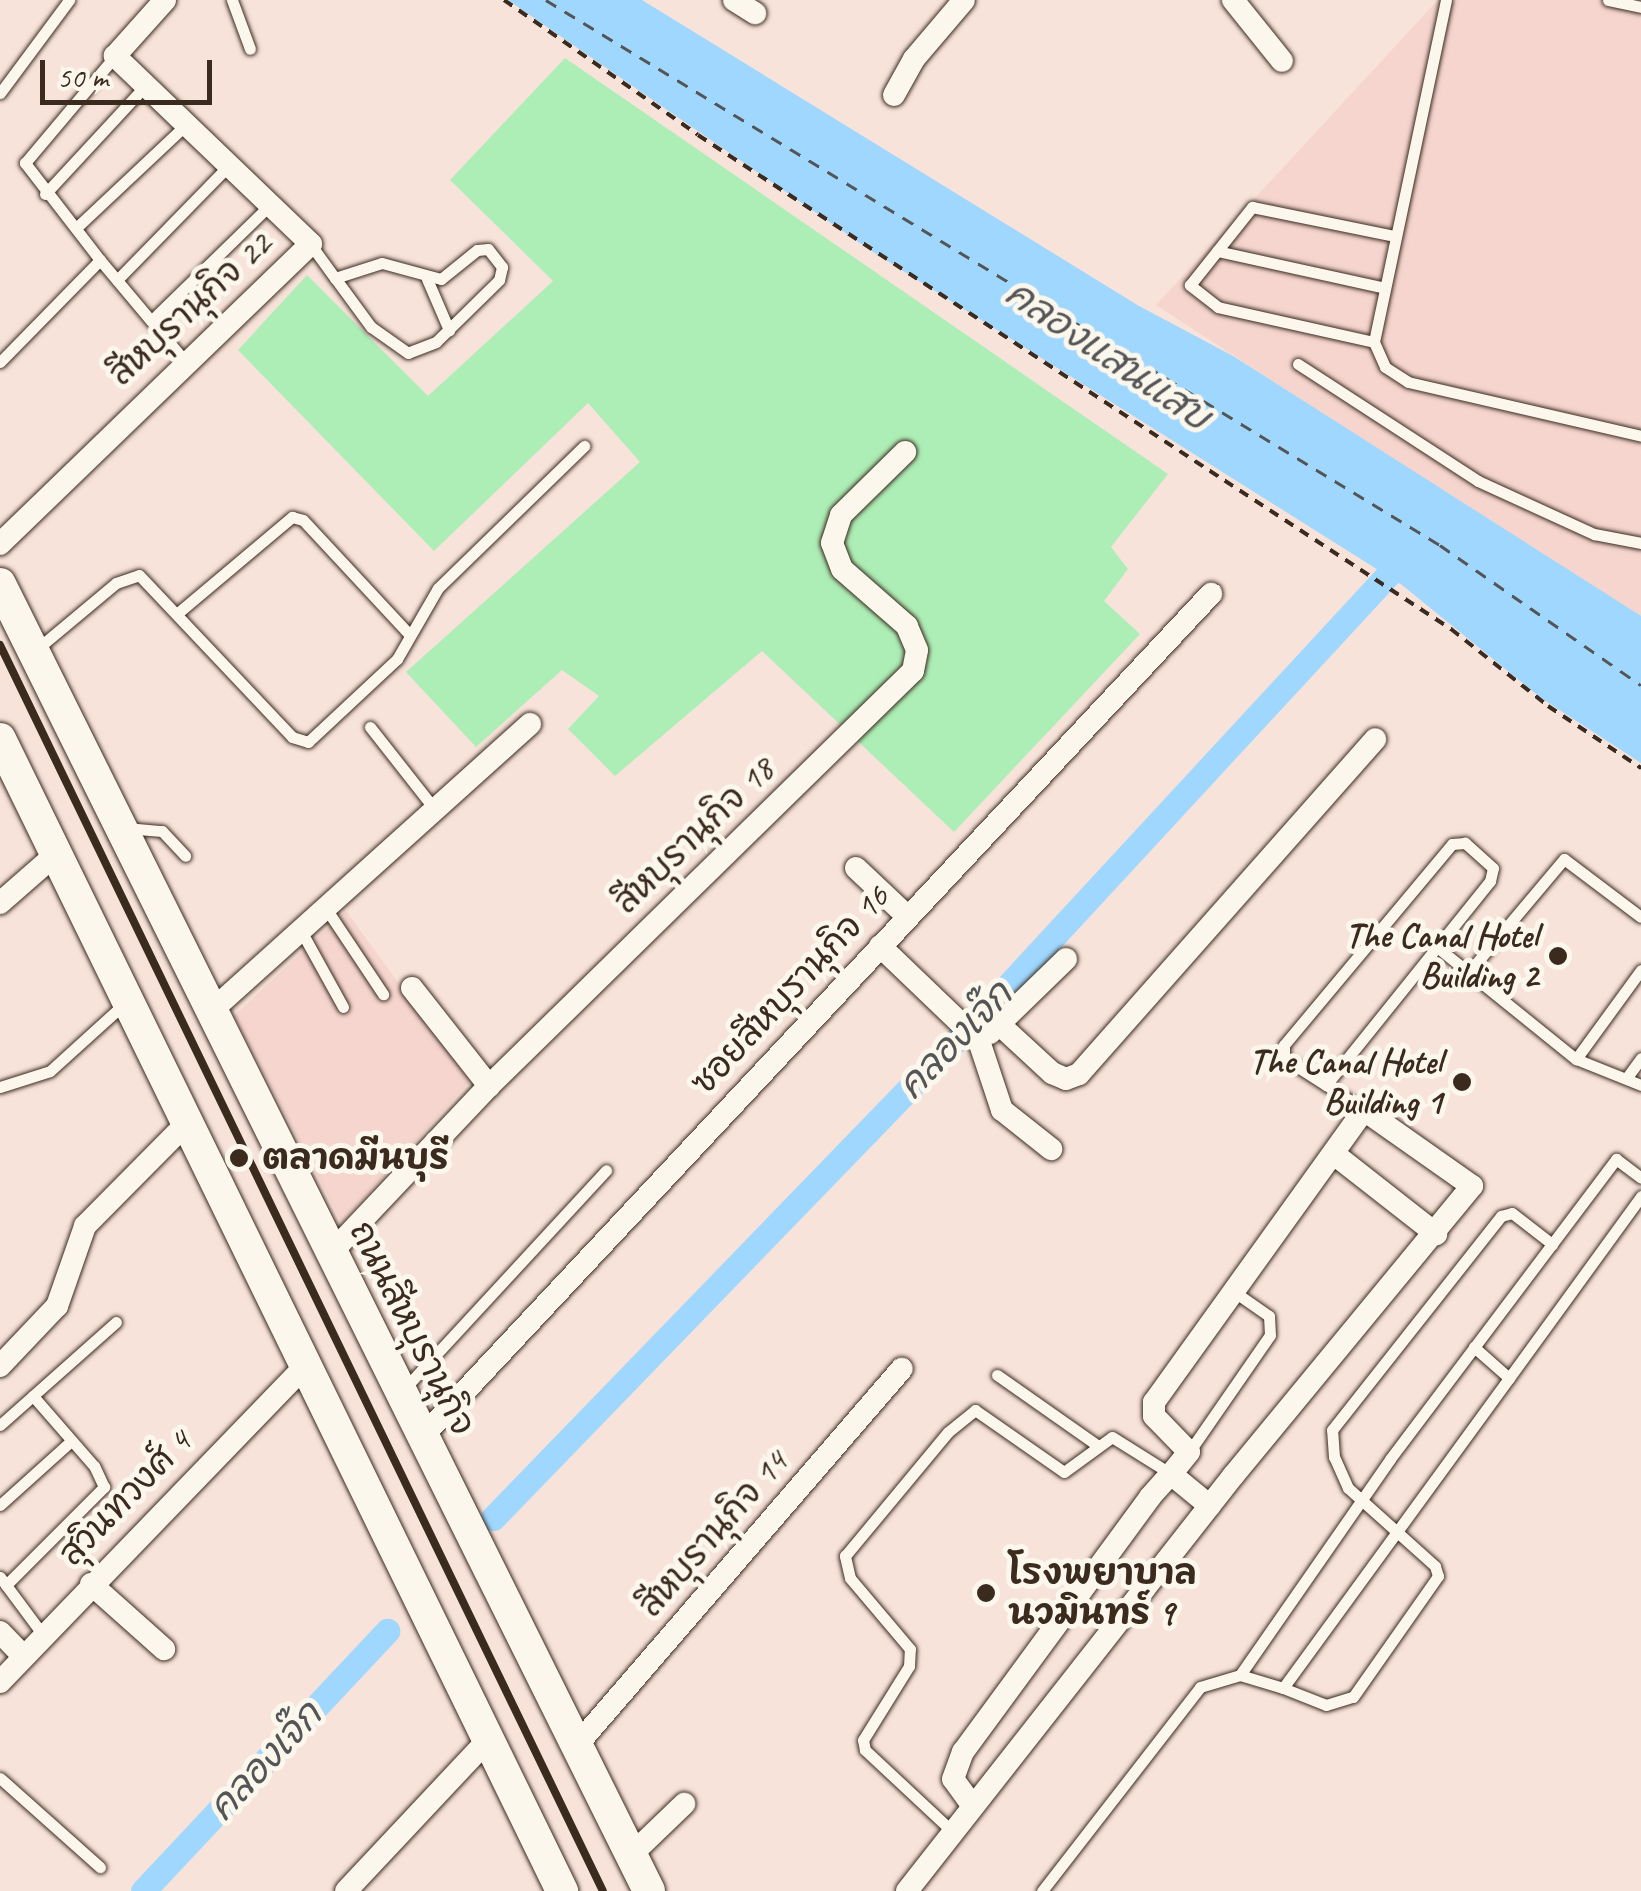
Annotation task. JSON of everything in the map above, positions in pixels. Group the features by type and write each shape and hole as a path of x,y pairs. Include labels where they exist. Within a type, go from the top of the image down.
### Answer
{"main road":[{"name":"ถนนสีหบุรานุกิจ","path":"0,584 209,1013 650,1891"},
{"path":"0,738 562,1891"}],"street":[{"path":"115,56 164,0"},
{"path":"734,0 754,14"},
{"path":"894,95 914,59 964,0"},
{"path":"1233,0 1282,61"},
{"name":"สีหบุรานุกิจ 22","path":"0,544 184,360 311,244 272,202 115,56"},
{"name":"สีหบุรานุกิจ 18","path":"330,1254 489,1086 913,670 917,650 906,626 842,569 832,543 840,516 906,452"},
{"name":"ซอยสีหบุรานุกิจ 16","path":"422,1437 1211,594"},
{"path":"209,1013 433,806 530,724"},
{"path":"1000,1025 1052,1073 1066,1079 1079,1074 1374,739"},
{"path":"0,903 56,854"},
{"path":"856,868 908,917"},
{"path":"880,946 945,1013 979,1041 1002,1110 1051,1149"},
{"path":"979,1041 1066,959"},
{"path":"412,988 489,1086"},
{"path":"908,1891 1210,1506 1472,1186 1364,1110 1152,1409 1189,1452 963,1752 954,1779 972,1806"},
{"path":"0,1366 57,1306 85,1226 185,1124"},
{"path":"1334,1154 1436,1234"},
{"name":"สุวินทวงศ์ 4","path":"0,1682 305,1366"},
{"name":"สีหบุรานุกิจ 14","path":"577,1745 902,1369"},
{"path":"1172,1474 1210,1506"},
{"path":"92,1584 164,1649"},
{"path":"0,1632 23,1656"},
{"path":"346,1891 488,1740"},
{"path":"631,1855 684,1804"}],"lane":[{"path":"0,94 5,76 69,0"},
{"path":"232,0 250,49"},
{"path":"1446,0 1374,342 1385,368 1408,382 1641,436"},
{"path":"1608,0 1641,7"},
{"path":"115,56 29,154 25,168 184,360"},
{"path":"45,194 146,85"},
{"path":"76,228 188,123"},
{"path":"117,280 231,163"},
{"path":"152,320 272,202"},
{"path":"1374,342 1218,307 1200,297 1190,285 1252,207 1395,236"},
{"path":"311,244 335,278 371,327 408,353 424,349 449,330 499,280 498,258 477,250 441,279 427,280 382,263 335,278"},
{"path":"1217,251 1385,288"},
{"path":"0,362 100,260"},
{"path":"427,280 449,330"},
{"path":"1298,364 1478,481 1594,534 1641,544"},
{"path":"34,652 129,576 151,583 299,742 321,734 397,659 438,588 584,446"},
{"path":"179,612 292,517 303,520 410,636"},
{"path":"370,727 433,806"},
{"path":"119,830 152,826 185,856"},
{"path":"1326,1085 1494,874 1464,843 1452,844 1284,1045 1284,1058 1364,1110"},
{"path":"1468,974 1564,859 1641,917"},
{"path":"325,906 383,994"},
{"path":"300,929 343,1007"},
{"path":"1437,947 1576,1059 1628,1076 1641,1085"},
{"path":"1576,1059 1641,970"},
{"path":"0,1087 50,1071 126,1002"},
{"path":"1628,1076 1641,1058"},
{"path":"1240,1675 1360,1503 1616,1159 1641,1178"},
{"path":"400,1394 606,1170"},
{"path":"1283,1688 1641,1196"},
{"path":"1042,1891 1200,1687 1240,1675 1326,1705 1354,1697 1438,1576 1360,1503 1341,1474 1332,1430 1500,1216 1512,1214 1552,1244"},
{"path":"1189,1452 1270,1335 1269,1316 1237,1294"},
{"path":"0,1426 116,1322"},
{"path":"1474,1347 1509,1378"},
{"path":"997,1375 1096,1445"},
{"path":"33,1396 104,1487 3,1581 43,1635"},
{"path":"954,1833 865,1750 863,1740 909,1666 910,1650 850,1578 845,1556 969,1412 983,1413 1064,1472 1096,1445 1121,1439 1172,1474"},
{"path":"0,1505 71,1441"},
{"path":"0,1778 100,1867"}],"path":[{"path":"504,0 698,135 1424,611 1641,768"}],"shaded area":[{"path":"1438,0 1641,0 1641,621 1156,305"},
{"path":"346,911 470,1081 342,1223 234,1016"}],"green space":[{"path":"565,58 1168,474 1111,547 1128,569 1104,601 1140,634 954,832 762,651 615,776 568,729 599,696 562,670 476,747 406,672 640,462 588,403 434,551 238,350 307,275 428,396 553,281 450,180"}],"water":[{"name":"คลองแสนแสบ","path":"508,0 642,0 1139,306 1233,356 1641,616 1641,763 1541,698 1402,585 870,250"}],"waterway":[{"name":"คลองเจ๊ก","path":"493,1518 991,1004 1408,553"},
{"name":"คลองเจ๊ก","path":"143,1891 387,1631"}],"ferry route":[{"path":"546,0 1440,545 1641,685"}],"railway":[{"path":"0,645 603,1891"}],"place":[{"name":"The Canal Hotel Building 2","path":"1558,956"},
{"name":"The Canal Hotel Building 1","path":"1462,1082"},
{"name":"ตลาดมีนบุรี","path":"239,1158"},
{"name":"โรงพยาบาล นวมินทร์ 9","path":"986,1593"}]}
